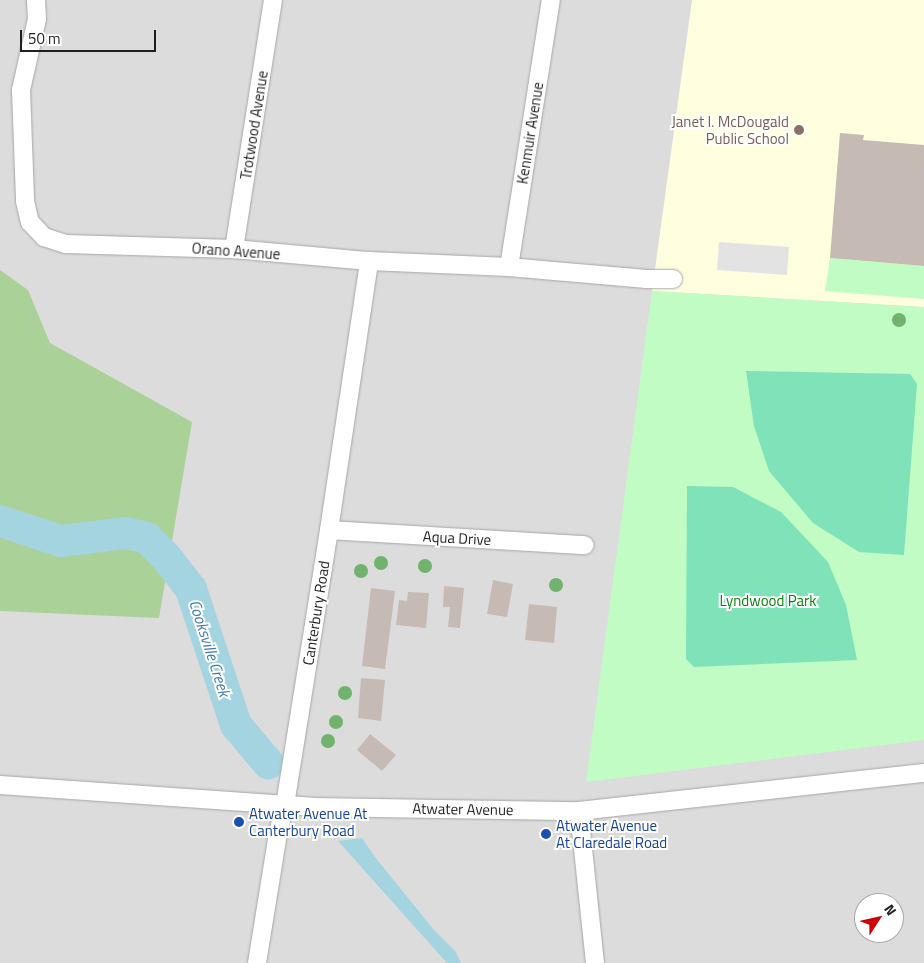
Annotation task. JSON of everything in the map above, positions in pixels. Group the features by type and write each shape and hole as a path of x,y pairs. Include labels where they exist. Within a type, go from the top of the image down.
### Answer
{"street":[{"name":"Orano Avenue","path":"36,0 37,19 22,90 25,201 30,222 44,237 66,244 234,249 369,261 509,267 646,279 673,279"},
{"name":"Trotwood Avenue","path":"234,249 273,0"},
{"name":"Kenmuir Avenue","path":"509,267 551,0"},
{"name":"Canterbury Road","path":"257,963 278,833 285,805 329,530 369,261"},
{"name":"Aqua Drive","path":"329,530 585,545"},
{"name":"Atwater Avenue","path":"0,785 312,808 579,811 924,773"},
{"path":"579,811 595,963"}],"shaded area":[{"path":"0,0 924,0 924,963 0,963"},
{"name":"Janet I. McDougald Public School","path":"692,0 924,0 924,307 652,291"},
{"path":"719,242 789,247 787,275 717,270"}],"green space":[{"path":"830,258 924,266 924,299 825,291"},
{"path":"0,270 28,290 50,343 192,422 159,618 0,611"},
{"name":"Lyndwood Park","path":"652,291 924,307 924,740 586,782"},
{"path":"746,371 910,374 917,384 904,555 859,552 813,523 769,471 754,426"},
{"path":"687,486 733,487 781,512 828,562 846,605 857,660 694,667 686,659"}],"water":[{"path":"362,838 434,930 455,951 461,963 447,963 338,841"}],"building":[{"path":"840,133 864,135 863,140 924,145 924,266 830,258"},
{"path":"493,580 513,584 507,617 487,614"},
{"path":"444,586 464,588 460,628 448,627 450,607 443,607"},
{"path":"371,588 395,591 385,669 362,666"},
{"path":"408,592 429,593 426,628 396,625 399,600 407,601"},
{"path":"529,604 557,607 554,643 525,640"},
{"path":"361,678 385,680 381,721 358,718"},
{"path":"370,734 396,755 382,771 357,750"}],"waterway":[{"name":"Cooksville Creek","path":"0,521 61,541 126,533 147,538 166,557 191,589 236,725 268,763"}],"place":[{"name":"Janet I. McDougald Public School","path":"799,130"},
{"name":"Atwater Avenue At Canterbury Road","path":"239,822"},
{"name":"Atwater Avenue At Claredale Road","path":"546,834"}]}
